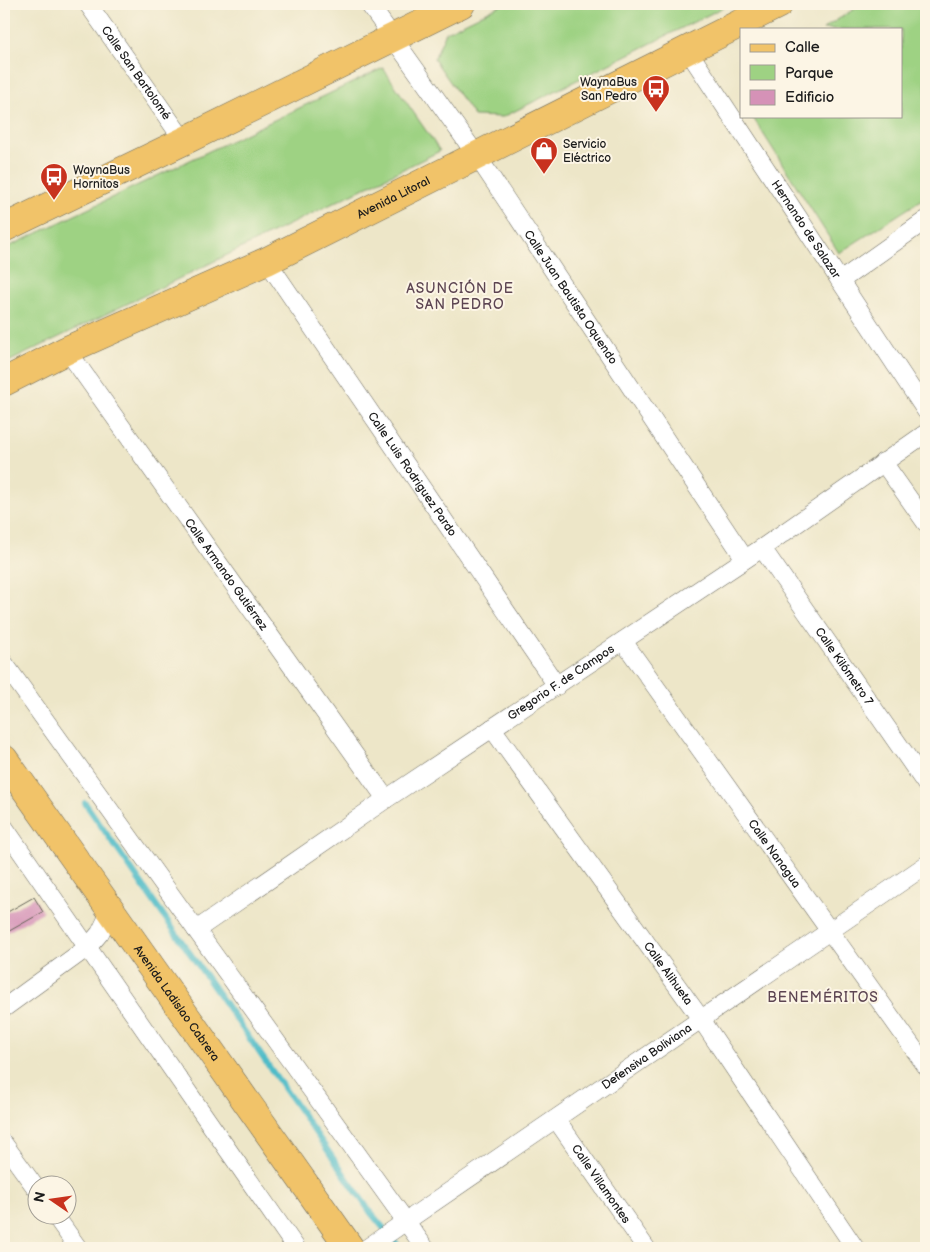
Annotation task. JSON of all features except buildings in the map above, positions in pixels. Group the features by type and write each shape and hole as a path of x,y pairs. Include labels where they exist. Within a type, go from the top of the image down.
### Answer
{"main road":[{"path":"4,228 461,4"},
{"name":"Avenida Litoral","path":"4,382 67,350 267,261 779,4"},
{"name":"Avenida Ladislao Cabrera","path":"4,759 350,1248"}],"street":[{"name":"Calle San Bartolomé","path":"88,4 184,141"},
{"name":"Calle Juan Bautista Oquendo","path":"369,4 476,156 745,559"},
{"name":"Hernando de Salazar","path":"687,49 926,411"},
{"path":"840,281 926,220"},
{"name":"Calle Luis Rodriguez Pardo","path":"267,261 557,686"},
{"name":"Calle Armando Gutiérrez","path":"67,350 386,799"},
{"name":"Gregorio F. de Campos","path":"196,930 386,799 762,548 926,433"},
{"path":"884,462 926,523"},
{"name":"Calle Kilómetro 7","path":"762,548 926,784"},
{"name":"Calle Nanagua","path":"623,641 926,1066"},
{"path":"4,664 196,930 400,1225 425,1248"},
{"name":"Calle Alihueta","path":"492,728 701,1019 855,1248"},
{"path":"4,827 296,1248"},
{"name":"Defensiva Boliviana","path":"373,1244 926,865"},
{"path":"4,1008 88,947 100,933 111,910"},
{"name":"Calle Villamontes","path":"556,1119 646,1248"},
{"path":"4,1144 28,1177"},
{"path":"61,1224 78,1248"}],"green space":[{"path":"503,4 730,4 503,117 474,116 434,59 446,32"},
{"path":"862,4 926,4 926,197 839,253 753,118 902,118 902,28 825,28"},
{"path":"383,68 440,151 4,364 4,249"}],"waterway":[{"path":"85,803 371,1213 400,1248"}],"place":[{"name":"WaynaBus San Pedro","path":"656,113"},
{"name":"Servicio Eléctrico","path":"544,175"},
{"name":"WaynaBus Hornitos","path":"54,201"}],"district":[{"name":"ASUNCIÓN DE SAN PEDRO","path":"460,296"},
{"name":"BENEMÉRITOS","path":"823,997"}]}
